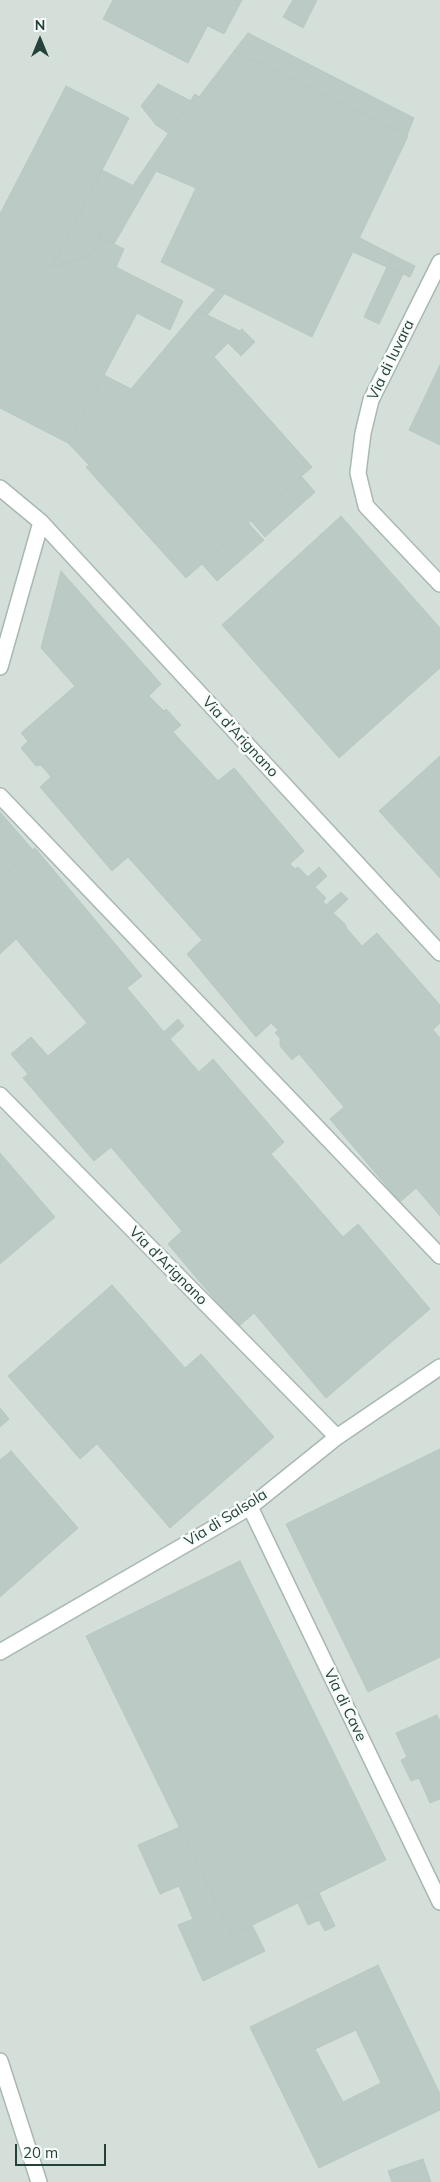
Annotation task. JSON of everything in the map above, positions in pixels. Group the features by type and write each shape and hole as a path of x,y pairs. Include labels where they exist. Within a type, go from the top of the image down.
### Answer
{"street":[{"name":"Via di Iuvara","path":"440,262 370,400 362,433 358,473 366,506 440,584"},
{"name":"Via d'Arignano","path":"0,488 41,522 440,953"},
{"path":"0,667 41,522"},
{"path":"0,796 440,1256"},
{"name":"Via d'Arignano","path":"0,1095 337,1437"},
{"name":"Via di Salsola","path":"0,1652 250,1507 337,1437 440,1367"},
{"name":"Via di Cave","path":"250,1507 440,1902"},
{"path":"0,2062 39,2182"}],"shaded area":[{"path":"0,0 440,0 440,2182 0,2182"}],"building":[{"path":"113,0 221,0 188,63 103,19"},
{"path":"221,0 242,0 224,34 208,26"},
{"path":"293,0 317,0 303,28 283,17"},
{"path":"248,33 414,118 407,135 234,51"},
{"path":"234,51 408,136 312,337 161,262 196,188 156,171 114,244 98,237 195,94 199,97"},
{"path":"158,84 191,101 168,133 156,125 141,106"},
{"path":"66,86 129,118 52,267 90,255 100,237 124,249 116,267 183,301 170,330 137,313 68,443 0,408 0,214"},
{"path":"102,170 132,185 98,237 100,237 90,255 52,267"},
{"path":"360,238 393,255 387,267 353,252"},
{"path":"393,255 415,266 410,277 387,267"},
{"path":"387,267 403,274 379,324 364,317"},
{"path":"216,289 225,293 207,315 197,310"},
{"path":"197,310 240,331 214,357 312,467 186,578 86,467 89,465 68,443 104,375 131,389"},
{"path":"242,329 255,342 241,356 228,343"},
{"path":"440,365 440,445 409,430"},
{"path":"301,476 315,492 265,537 251,521"},
{"path":"341,516 440,628 440,668 339,758 222,625"},
{"path":"248,523 264,540 217,581 202,564"},
{"path":"61,571 161,684 149,696 164,711 166,709 181,725 173,732 218,781 234,768 304,851 290,864 295,869 298,867 308,877 319,867 327,876 315,887 326,898 323,901 326,905 341,892 348,899 333,913 345,924 347,929 362,946 377,933 440,1005 440,1023 433,1030 440,1038 440,1216 416,1188 400,1202 330,1119 344,1107 299,1054 292,1060 280,1046 280,1038 275,1033 278,1030 271,1023 256,1037 187,954 202,940 128,857 112,871 40,787 51,777 41,765 36,766 21,748 28,741 21,733 75,686 41,648"},
{"path":"440,756 440,878 379,811"},
{"path":"0,812 33,850 0,878"},
{"path":"35,848 142,976 127,988 164,1032 178,1019 184,1026 170,1039 199,1072 213,1059 284,1142 271,1154 343,1237 358,1224 430,1309 326,1398 254,1313 238,1327 168,1244 182,1231 111,1147 94,1161 23,1078 28,1074 11,1054 31,1037 48,1056 87,1023 0,920 0,878"},
{"path":"0,920 16,939 0,954"},
{"path":"0,1153 55,1217 0,1264"},
{"path":"112,1285 185,1368 201,1354 274,1437 170,1528 97,1444 80,1459 8,1376"},
{"path":"0,1408 9,1419 0,1427"},
{"path":"440,1449 440,1657 368,1692 286,1524"},
{"path":"11,1451 78,1528 0,1597 0,1460"},
{"path":"240,1561 386,1860 232,1935 86,1636"},
{"path":"437,1715 440,1721 440,1799 430,1803 419,1778 411,1781 401,1760 407,1757 396,1733"},
{"path":"180,1827 232,1935 252,1925 265,1951 203,1981 178,1925 193,1919 179,1886 160,1894 138,1845"},
{"path":"319,1893 335,1926 325,1931 319,1920 308,1925 298,1903"},
{"path":"378,1965 440,2094 440,2110 319,2168 250,2027","holes":["356,2030 381,2083 343,2102 315,2049"]},
{"path":"423,2159 431,2182 392,2182 388,2171"}]}
